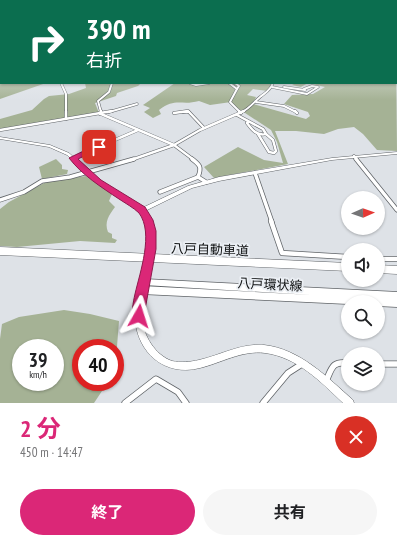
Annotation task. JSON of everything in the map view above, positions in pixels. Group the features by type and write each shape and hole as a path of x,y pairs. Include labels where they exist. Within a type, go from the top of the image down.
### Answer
{"highway":[{"name":"八戸自動車道","path":"0,251 341,267"},
{"path":"385,269 397,270"}],"main road":[{"name":"八戸環状線","path":"143,286 397,296"},
{"name":"八戸環状線","path":"143,286 397,303"}],"street":[{"path":"61,84 66,94 66,119"},
{"path":"100,114 101,111 98,101 109,92 112,84"},
{"path":"230,84 237,89"},
{"path":"236,84 239,86 230,102 241,113"},
{"path":"0,200 24,192 42,181 87,173 141,157 174,145 204,128 250,108 260,97 270,91 273,84"},
{"path":"277,88 278,86 304,89 311,93"},
{"path":"272,87 302,94 311,93 318,87 312,86 304,89"},
{"path":"256,102 283,106 294,110 297,113"},
{"path":"0,130 100,114 137,104"},
{"path":"174,113 188,111 204,128"},
{"path":"100,114 174,145 200,165 201,169 198,177 160,192"},
{"path":"236,115 263,129 273,140 276,151 274,153 269,152 258,134 249,128 247,124 248,122"},
{"path":"73,158 138,130"},
{"path":"258,134 266,134"},
{"path":"0,138 50,146 68,154 87,173 142,210 148,220 151,231 150,249 140,303 139,325 149,348 158,359 173,365 188,367 250,349 264,349 281,353 302,363 350,403"},
{"path":"142,210 172,194 206,182 255,172 354,156 397,153"},
{"path":"354,156 397,210"},
{"path":"255,172 282,253 341,257"},
{"path":"198,177 206,182"},
{"path":"385,259 397,259"},
{"path":"326,382 334,365 341,362"},
{"path":"263,403 288,373 302,363"},
{"path":"385,364 397,364"},
{"path":"125,403 156,379 178,392 186,403"}],"green space":[{"path":"0,84 43,84 0,99"},
{"path":"85,84 140,84 117,93 116,96 95,103 99,113 0,130 0,119 32,110 49,96 69,94 86,88"},
{"path":"174,84 272,84 268,91 253,89 247,95 256,97 253,104 306,119 310,116 308,112 284,104 292,95 313,94 325,87 312,84 396,84 397,151 377,150 363,134 354,127 338,129 324,134 296,131 275,131 288,164 214,178 204,167 238,147 264,160 283,163 277,142 271,130 236,107 231,102 210,105 199,101 174,103 159,110 161,114 153,118 144,112 150,108 143,105"},
{"path":"294,84 306,84 301,87 292,85"},
{"path":"56,159 62,165 62,169 68,170 67,174 42,179 39,167"},
{"path":"86,176 112,194 109,201 115,207 109,216 107,228 108,232 112,234 112,238 117,240 115,243 80,241 17,247 0,246 0,209 9,202 46,182"},
{"path":"64,310 119,321 118,339 72,339 72,391 102,391 94,403 0,403 0,339 2,324 19,317"}],"route":[{"path":"99,147 73,158 98,182 142,210 148,220 151,231 152,240 140,303 139,316"}]}
